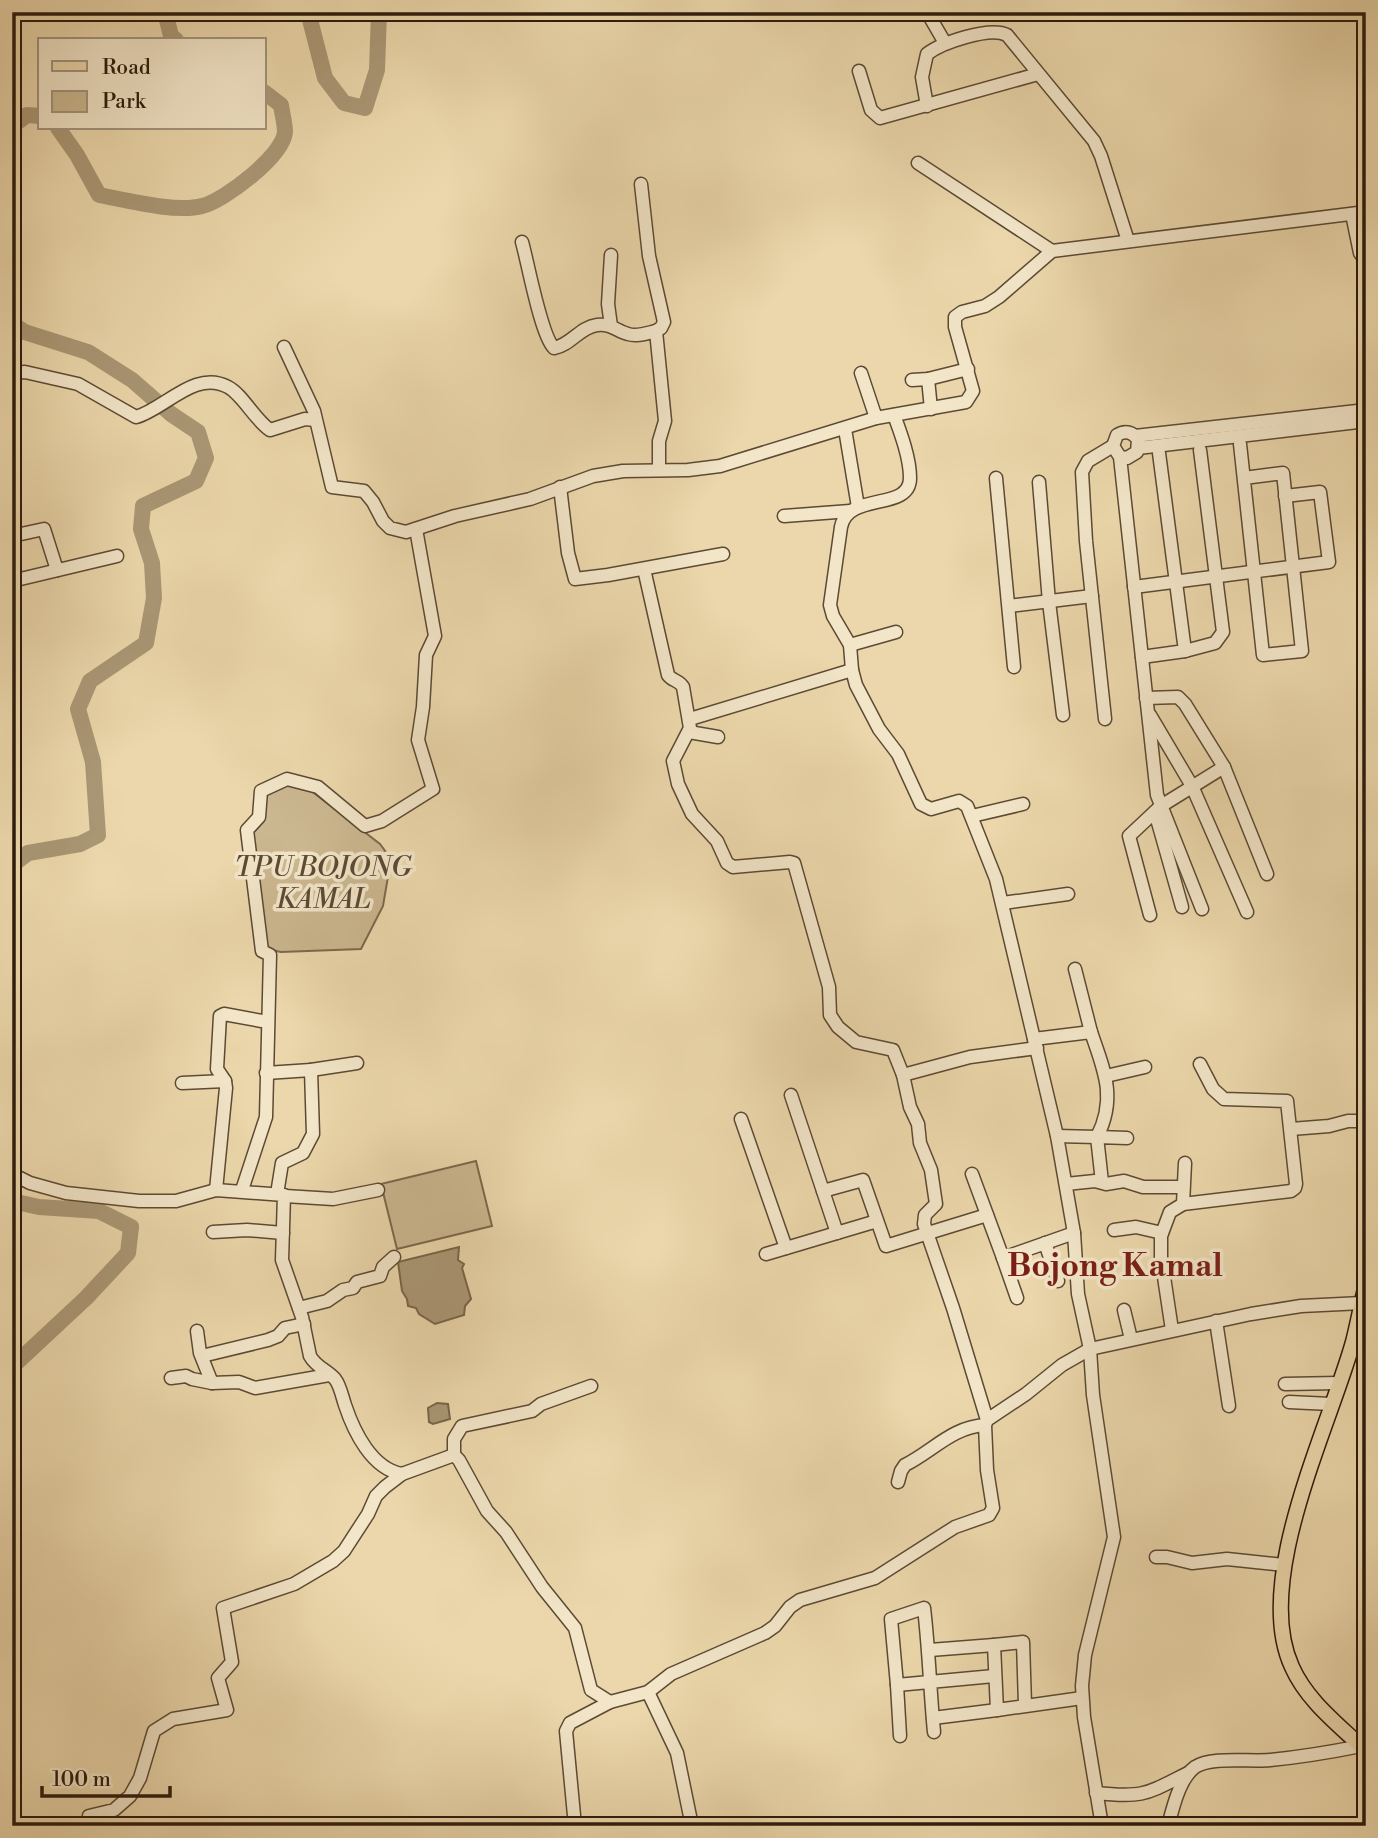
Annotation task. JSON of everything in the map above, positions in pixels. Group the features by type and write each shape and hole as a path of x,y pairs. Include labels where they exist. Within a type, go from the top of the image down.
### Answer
{"main road":[{"path":"1363,1748 1309,1695 1291,1666 1282,1633 1284,1565 1291,1531 1353,1342 1366,1285"}],"street":[{"path":"927,12 945,43"},
{"path":"927,106 922,77 927,54 945,43 1002,32 1012,39 1098,147 1128,241"},
{"path":"859,71 871,110 877,117 886,118 1038,74"},
{"path":"918,163 1052,251"},
{"path":"522,242 543,328 554,348 567,344 588,327 598,325 611,326 631,335 656,331 664,322 649,256 641,184"},
{"path":"284,347 309,397 332,488 364,491 390,528 406,532 455,516 530,499 593,476 623,471 688,470 720,466 876,418 968,401 973,391 955,327 957,314 992,302 1052,251 1366,212"},
{"path":"1352,214 1360,253 1366,261"},
{"path":"611,255 608,304 611,326"},
{"path":"656,331 665,421 659,441 659,470"},
{"path":"912,380 928,379 968,369"},
{"path":"12,373 25,372 78,384 136,417 154,410 195,386 219,384 231,390 270,430 305,419 315,420"},
{"path":"861,373 876,418"},
{"path":"928,379 931,409"},
{"path":"1137,442 1366,410"},
{"path":"784,516 854,509 901,496 908,488 910,477 894,415"},
{"path":"1137,442 1366,421"},
{"path":"845,429 854,509"},
{"path":"1137,442 1128,432 1120,433 1114,438 1134,587 1158,809 1182,907"},
{"path":"1105,719 1082,472 1088,461 1116,452 1131,457 1137,442"},
{"path":"1240,444 1263,655 1302,651 1283,473 1244,478"},
{"path":"1142,657 1185,651 1215,643 1223,632 1200,450"},
{"path":"1159,453 1185,651"},
{"path":"996,478 1014,667"},
{"path":"1039,482 1049,602 1063,715"},
{"path":"560,488 568,553 575,579 723,554"},
{"path":"1134,587 1329,562 1320,492 1285,496"},
{"path":"854,509 843,520 830,598 833,616 850,645 852,670 866,706 898,754 921,804 932,809 959,802 967,806 972,816 1003,904 1057,1136 1074,1233 1078,1294 1090,1349 1093,1395 1114,1537 1085,1656 1082,1698 1102,1826"},
{"path":"12,536 44,529 57,570"},
{"path":"242,1190 267,1117 270,955 262,951 247,830 259,817 261,791 287,779 318,787 365,826 382,821 433,789 418,740 426,654 435,636 416,529"},
{"path":"12,581 117,556"},
{"path":"575,1826 566,1731 570,1723 610,1702 648,1692 671,1674 771,1630 795,1603 875,1578 955,1527 991,1513 993,1505 987,1470 986,1422 953,1308 923,1219 936,1205 936,1193 929,1164 920,1143 918,1124 907,1098 903,1075 893,1050 856,1042 840,1029 830,1015 829,987 794,863 733,867 727,863 717,841 692,814 681,791 673,761 689,726 682,687 668,675 644,569"},
{"path":"1009,606 1092,596"},
{"path":"850,645 896,632"},
{"path":"689,726 852,670"},
{"path":"1147,704 1178,697 1185,704 1224,767 1266,874"},
{"path":"1147,704 1192,786 1247,912"},
{"path":"689,726 718,737"},
{"path":"1150,915 1129,836 1158,809 1224,767"},
{"path":"972,816 1024,804"},
{"path":"1158,809 1202,909"},
{"path":"1003,904 1068,894"},
{"path":"1074,970 1106,1076 1107,1104 1097,1137 1101,1182"},
{"path":"216,1190 226,1097 225,1081 217,1069 220,1016 224,1014 262,1021"},
{"path":"903,1075 970,1057 1091,1032"},
{"path":"266,1073 357,1063"},
{"path":"1172,1331 1161,1256 1162,1233 1170,1212 1183,1204 1293,1190 1296,1184 1286,1100 1224,1099 1213,1090 1200,1064"},
{"path":"1106,1076 1145,1067"},
{"path":"311,1070 313,1134 303,1153 282,1163 282,1260 304,1324 310,1356 337,1382 356,1430 377,1463 389,1472 402,1474"},
{"path":"182,1083 225,1081"},
{"path":"791,1095 837,1233"},
{"path":"741,1119 786,1248"},
{"path":"1291,1129 1366,1121"},
{"path":"1057,1136 1127,1138"},
{"path":"1183,1204 1185,1163"},
{"path":"12,1174 30,1183 66,1193 139,1201 176,1201 216,1190 333,1199 378,1190"},
{"path":"972,1174 1017,1298"},
{"path":"823,1191 863,1181 886,1246 987,1215"},
{"path":"1066,1184 1124,1181 1143,1187 1183,1187"},
{"path":"766,1254 877,1221"},
{"path":"1114,1230 1136,1227 1162,1233"},
{"path":"213,1232 247,1230 283,1234"},
{"path":"1003,1258 1074,1233"},
{"path":"1045,1243 1058,1281"},
{"path":"299,1308 327,1301 343,1290 353,1288 357,1282 380,1276 383,1267 394,1257"},
{"path":"898,1482 905,1465 965,1427 986,1422 1062,1365 1090,1349 1216,1321 1301,1306 1362,1303"},
{"path":"1124,1310 1131,1339"},
{"path":"1216,1321 1229,1406"},
{"path":"202,1356 268,1340 278,1336 285,1328 304,1324"},
{"path":"197,1331 202,1356 212,1383"},
{"path":"172,1378 186,1376 192,1380 212,1383 239,1382 255,1388 329,1375"},
{"path":"1285,1384 1339,1383"},
{"path":"591,1387 541,1404 532,1411 462,1426 454,1439 454,1455 487,1511 506,1532 542,1587 570,1620 577,1636 588,1685 594,1693 610,1702"},
{"path":"1289,1402 1331,1404"},
{"path":"88,1826 89,1816 114,1810 130,1796 140,1778 154,1731 173,1719 227,1710 218,1678 232,1662 223,1608 294,1584 338,1557 365,1519 379,1492 402,1474 454,1455"},
{"path":"1156,1557 1192,1563 1227,1559 1284,1565"},
{"path":"900,1736 891,1619 924,1608 930,1650 934,1732"},
{"path":"930,1650 994,1644 1023,1637 1026,1705"},
{"path":"994,1644 997,1710"},
{"path":"897,1685 994,1676"},
{"path":"648,1692 677,1753 692,1826"},
{"path":"933,1718 1082,1698"},
{"path":"1096,1793 1142,1795 1213,1761 1268,1760 1363,1748"},
{"path":"1168,1826 1184,1782 1191,1771"}],"green space":[{"name":"TPU BOJONG KAMAL","path":"287,784 310,790 380,844 391,859 383,906 361,949 281,952 266,949 253,833 264,821 266,795"},
{"path":"476,1161 492,1226 397,1249 381,1184"}],"shaded area":[{"path":"459,1247 458,1260 464,1264 462,1268 471,1299 465,1306 464,1315 435,1324 419,1314 416,1308 408,1306 402,1291 398,1262"},
{"path":"437,1403 448,1404 450,1419 433,1424 429,1422 428,1408"}],"waterway":[{"path":"165,12 174,38"},
{"path":"308,12 325,78 344,103 365,108 377,70 379,12"},
{"path":"59,130 99,195 165,207 191,208 212,202 237,187 264,165 282,142 285,132 281,105 266,94"},
{"path":"12,126 27,115 38,116"},
{"path":"12,324 25,332 88,352 132,380 171,414 198,432 206,458 196,481 143,506 141,529 152,563 154,598 146,643 90,681 78,709 93,762 98,835 80,844 28,853 12,865"},
{"path":"12,1201 39,1207 99,1211 131,1227 128,1253 86,1298 12,1367"},
{"path":"12,1529 12,1549"}],"district":[{"name":"Bojong Kamal","path":"1115,1265"}]}
